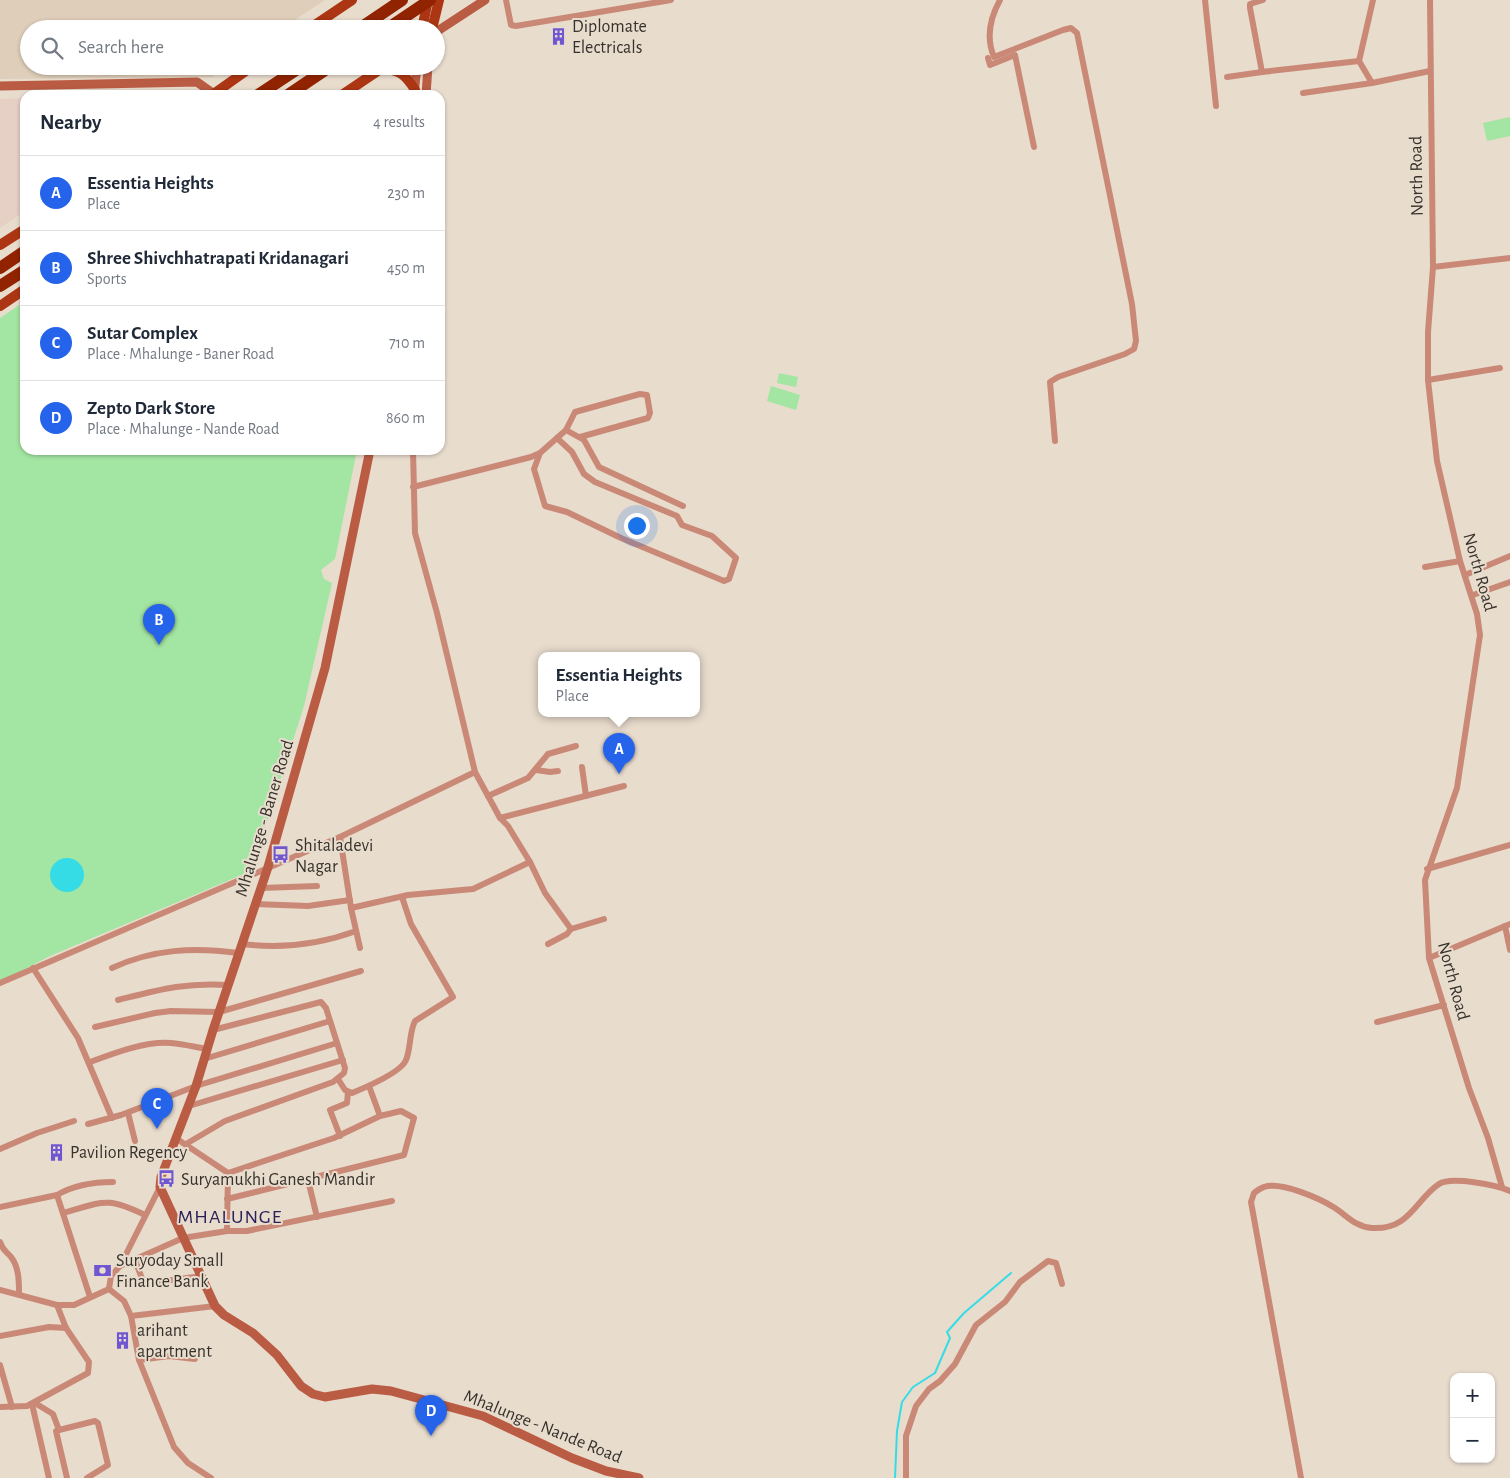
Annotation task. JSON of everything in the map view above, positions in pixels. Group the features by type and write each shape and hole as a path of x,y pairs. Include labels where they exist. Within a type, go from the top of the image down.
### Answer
{"highway":[{"path":"373,20 402,0"},
{"path":"400,20 429,0"},
{"path":"266,90 288,75"},
{"path":"295,90 318,75"},
{"path":"0,268 20,254"},
{"path":"0,286 20,273"}],"main road":[{"path":"322,20 352,0"},
{"path":"424,20 429,0"},
{"path":"434,20 439,0"},
{"path":"445,26 485,0"},
{"path":"219,90 239,75"},
{"path":"349,90 371,75"},
{"path":"405,75 412,90"},
{"path":"414,90 415,75"},
{"path":"426,90 427,75"},
{"path":"0,86 197,82 208,90"},
{"path":"0,245 20,232"},
{"path":"0,306 20,292"},
{"name":"Mhalunge - Baner Road","path":"160,1187 161,1177 196,1086 218,1012 268,867 326,668 369,455"},
{"name":"Mhalunge - Nande Road","path":"160,1187 215,1306 224,1315 253,1333 277,1355 301,1386 314,1394 325,1397 372,1389 391,1390 483,1416 572,1458 606,1471 639,1478"}],"street":[{"path":"506,0 511,25 516,26 671,0"},
{"path":"1000,0 989,31 989,46 994,56 1063,30 1071,28 1078,33 1132,304 1136,341 1134,349 1125,354 1058,377 1050,382 1054,441"},
{"path":"1205,0 1210,33 1216,106"},
{"path":"1262,0 1250,4 1250,8 1262,72"},
{"path":"1372,83 1359,61 1373,0"},
{"name":"North Road","path":"1430,0 1433,267 1428,332 1428,380 1436,461 1460,560 1473,595 1480,635 1457,788 1424,880 1429,958 1469,1088 1500,1174 1502,1187"},
{"path":"988,58 990,65 1016,55 1034,147"},
{"path":"1227,77 1359,61"},
{"path":"1303,92 1372,83 1430,71"},
{"path":"1433,267 1510,258"},
{"path":"1428,380 1500,368"},
{"path":"414,486 540,453 566,430 572,416 580,410 640,394 647,395 650,413 648,418 580,437"},
{"path":"566,430 580,437 599,468 684,506"},
{"path":"540,453 534,468 545,506 567,512 621,538 724,581 729,579 736,558 712,536 682,525 678,516 595,482 584,474 572,452 557,438"},
{"path":"413,455 415,533 437,613 475,772 500,818 508,826 530,862 545,893 572,929"},
{"path":"1465,575 1510,556"},
{"path":"1425,567 1460,560"},
{"path":"1473,595 1510,582"},
{"path":"488,796 528,778 548,754 576,746"},
{"path":"582,767 586,796"},
{"path":"536,770 558,771"},
{"path":"0,983 340,837 475,772"},
{"path":"500,818 624,786"},
{"path":"340,837 351,908 360,948"},
{"path":"1427,870 1510,845"},
{"path":"351,908 402,897 448,890 473,890 530,862"},
{"path":"261,888 317,886"},
{"path":"348,1092 369,1086 405,1063 415,1021 454,996 411,924 402,897"},
{"path":"255,904 308,906 350,900"},
{"path":"548,944 567,934 572,929 604,918"},
{"path":"1429,958 1507,925 1510,950"},
{"path":"242,944 280,948 301,946 330,940 356,931"},
{"path":"112,968 150,953 180,950 214,950 238,953"},
{"path":"33,968 78,1038 90,1062 112,1118"},
{"path":"95,1027 155,1013 218,1012 361,971"},
{"path":"118,1000 178,985 228,985"},
{"path":"186,1144 225,1121 338,1079 345,1068 324,1004 316,1002 213,1030"},
{"path":"1377,1022 1444,1005"},
{"path":"90,1062 130,1050 171,1043 206,1054 330,1021"},
{"path":"88,1124 128,1113 196,1086 337,1043"},
{"path":"189,1106 342,1060"},
{"path":"338,1079 348,1092 348,1103 330,1110 340,1136"},
{"path":"369,1086 380,1116"},
{"path":"227,1199 404,1155 414,1118 401,1111 380,1116 340,1136 228,1173"},
{"path":"128,1113 136,1141"},
{"path":"0,1149 37,1133 74,1121"},
{"path":"177,1139 228,1173"},
{"path":"228,1173 228,1231"},
{"path":"308,1180 317,1217"},
{"path":"0,1207 57,1194 72,1187 113,1182"},
{"path":"1301,1478 1252,1202 1254,1193 1264,1186 1303,1191 1336,1209 1352,1222 1371,1228 1388,1226 1406,1218 1430,1191 1441,1182 1474,1182 1502,1187 1510,1191"},
{"path":"109,1289 111,1276 120,1266 160,1187"},
{"path":"57,1194 90,1298"},
{"path":"63,1213 106,1201 122,1204 145,1215"},
{"path":"120,1266 183,1238 228,1231 248,1232 392,1201"},
{"path":"0,1242 2,1250 12,1258 16,1266 19,1293"},
{"path":"136,1260 144,1284 201,1276"},
{"path":"906,1478 906,1436 916,1406 929,1389 940,1381 955,1364 976,1325 1005,1302 1020,1282 1048,1261 1056,1262 1062,1284"},
{"path":"0,1290 19,1293 57,1305 74,1305 109,1289"},
{"path":"109,1289 124,1301 131,1316 139,1360 174,1447 188,1463 211,1478"},
{"path":"0,1406 12,1407 34,1403 88,1373 90,1362 66,1328 57,1305"},
{"path":"131,1316 215,1306"},
{"path":"0,1336 49,1327 66,1328"},
{"path":"139,1360 169,1356 195,1359"},
{"path":"0,1365 12,1407"},
{"path":"34,1403 53,1414 60,1430"},
{"path":"34,1403 50,1478"},
{"path":"67,1478 56,1431 95,1421 98,1422 108,1464 86,1478"}],"shaded area":[{"path":"0,0 325,0 295,20 20,20 20,75 214,75 212,77 0,79"},
{"path":"20,98 20,214 0,228 0,99"}],"green space":[{"path":"1510,117 1510,136 1487,141 1483,123"},
{"path":"20,304 20,455 356,455 335,559 321,570 324,579 332,583 304,706 251,871 50,956 0,982 0,318"},
{"path":"779,373 798,377 796,387 777,383"},
{"path":"771,386 800,395 796,410 767,401"}],"water":[{"path":"67,858 79,863 84,875 79,887 67,892 55,887 50,875 55,863"}],"waterway":[{"path":"895,1478 897,1431 902,1402 913,1387 935,1373 950,1338 947,1332 964,1313 1011,1273"}],"place":[{"name":"Diplomate Electricals","path":"558,36"},
{"name":"Shree Shivchhatrapati Kridanagari","path":"159,645"},
{"name":"Essentia Heights","path":"619,774"},
{"name":"Shitaladevi Nagar","path":"281,855"},
{"name":"Sutar Complex","path":"157,1129"},
{"name":"Pavilion Regency","path":"56,1152"},
{"name":"Suryamukhi Ganesh Mandir","path":"167,1179"},
{"name":"Suryoday Small Finance Bank","path":"102,1270"},
{"name":"arihant apartment","path":"123,1340"},
{"name":"Zepto Dark Store","path":"431,1436"}],"district":[{"name":"MHALUNGE","path":"230,1216"}]}
